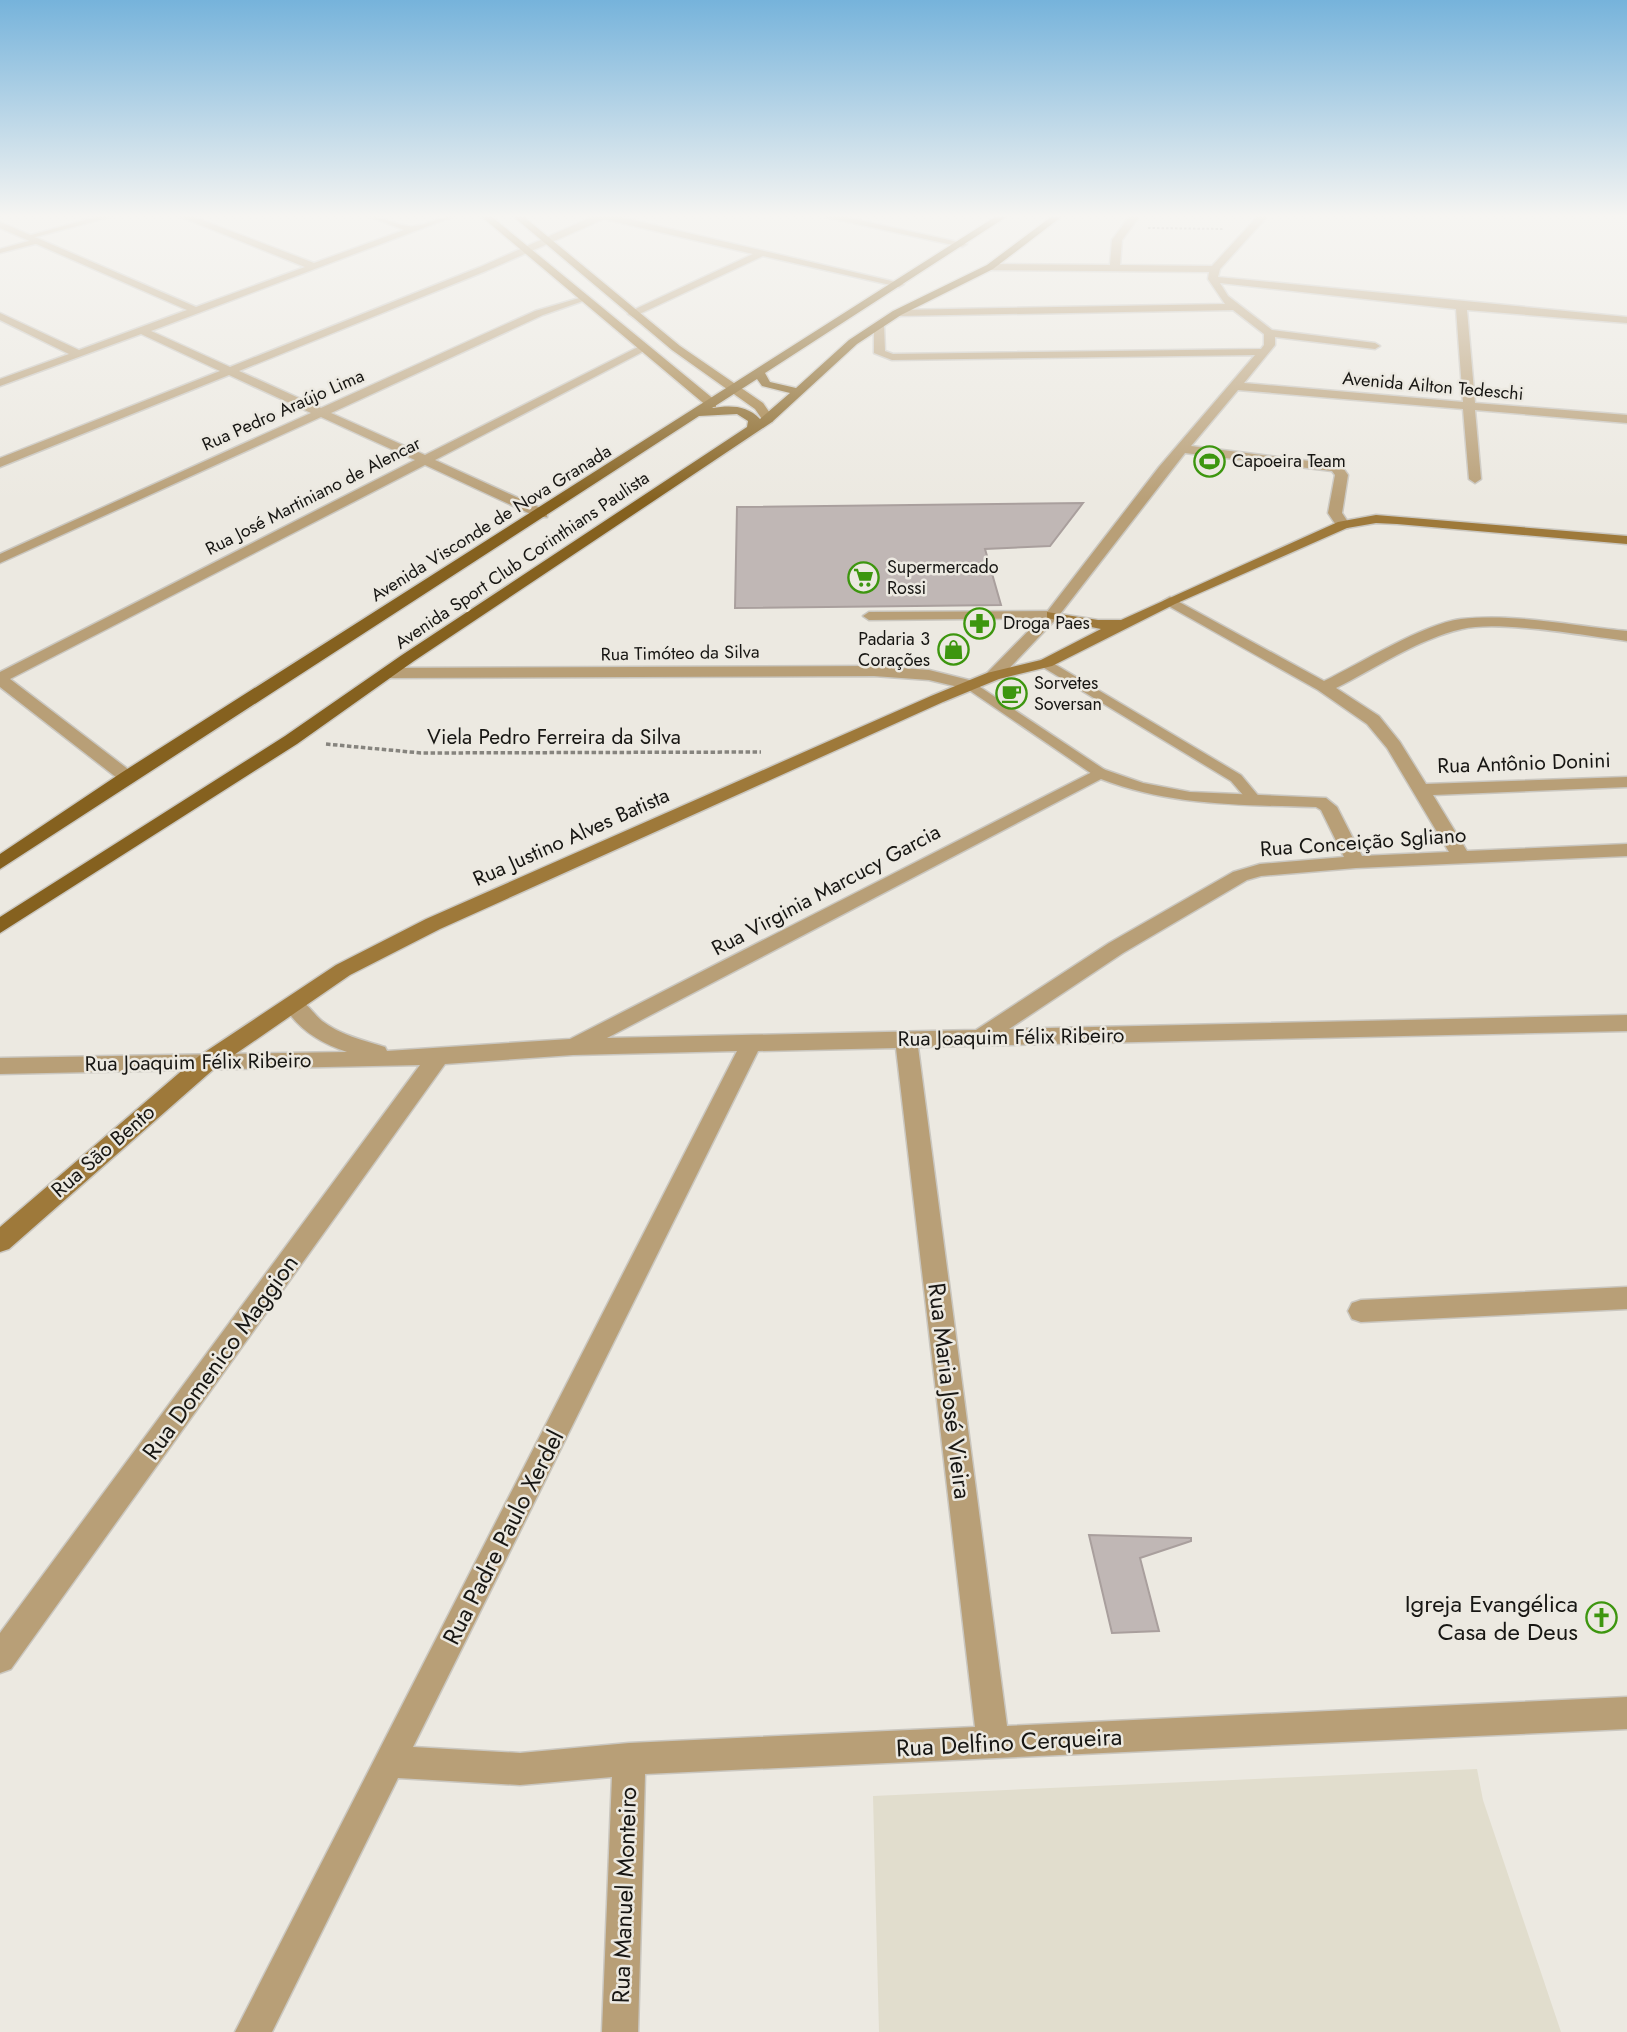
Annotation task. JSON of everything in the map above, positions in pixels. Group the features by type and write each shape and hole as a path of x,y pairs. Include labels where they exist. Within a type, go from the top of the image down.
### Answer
{"main road":[{"name":"Avenida Visconde de Nova Granada","path":"0,863 127,777 855,312"},
{"name":"Avenida Sport Club Corinthians Paulista","path":"0,926 291,740 768,419 839,353 897,313"},
{"path":"759,372 766,384 799,392"},
{"path":"706,409 747,413 752,418 753,429"}],"street":[{"path":"0,383 195,312"},
{"path":"0,463 374,312"},
{"name":"Rua Pedro Araújo Lima","path":"0,559 542,312"},
{"path":"599,312 644,348 706,409"},
{"path":"630,312 759,406 768,419"},
{"path":"633,314 638,312"},
{"path":"897,313 963,312"},
{"path":"1240,312 1269,333 1375,346"},
{"path":"1462,312 1472,407 1475,479"},
{"path":"1530,312 1627,320"},
{"path":"0,316 78,354"},
{"path":"879,325 880,353 892,357 1262,352"},
{"path":"143,331 428,459 542,514"},
{"path":"993,676 1052,615 1183,449 1270,345 1269,333"},
{"name":"Rua José Martiniano de Alencar","path":"0,679 644,348"},
{"name":"Avenida Ailton Tedeschi","path":"1236,386 1627,419"},
{"path":"1183,449 1336,468 1342,475 1335,513 1343,526"},
{"name":"Rua Justino Alves Batista","path":"207,1062 343,970 433,924 971,685 993,676 1046,663 1170,601 1343,526 1376,519 1627,540"},
{"path":"1170,601 1324,687 1373,720 1422,790 1462,858"},
{"path":"1052,615 1098,625 1124,624"},
{"path":"1324,687 1420,639 1461,624 1500,623 1627,636"},
{"name":"Rua Timóteo da Silva","path":"388,673 874,671 929,675 971,685"},
{"path":"0,679 127,777"},
{"path":"1100,773 1139,788 1166,793 1320,802 1328,807 1356,862"},
{"name":"Rua Virginia Marcucy Garcia","path":"573,1047 1100,773"},
{"name":"Rua Antônio Donini","path":"1422,790 1627,782"},
{"name":"Rua Conceição Sgliano","path":"980,1038 1116,948 1221,884 1260,870 1356,862 1627,850"},
{"name":"Rua Joaquim Félix Ribeiro","path":"293,1004 310,1026 341,1042 396,1059"},
{"name":"Rua Joaquim Félix Ribeiro","path":"0,1066 396,1059 573,1047 752,1042 1627,1023"},
{"name":"Rua Maria José Vieira","path":"906,1039 993,1744"},
{"name":"Rua Padre Paulo Xerdel","path":"253,2032 752,1042"},
{"name":"Rua Domenico Maggion","path":"0,1658 440,1055"},
{"name":"Rua São Bento","path":"0,1242 207,1062"},
{"path":"1361,1311 1627,1298"},
{"name":"Rua Delfino Cerqueira","path":"390,1762 520,1769 629,1759 1627,1713"},
{"name":"Rua Manuel Monteiro","path":"620,2032 629,1759"}],"lane":[{"path":"869,615 1052,615"},
{"path":"1046,663 1237,778 1254,799"},
{"path":"971,685 1100,773"}],"path":[{"name":"Viela Pedro Ferreira da Silva","path":"291,740 421,753 765,752"}],"shaded area":[{"path":"1477,1769 1483,1800 1561,2032 879,2032 873,1796"}],"building":[{"name":"Supermercado Rossi","path":"1083,503 1050,546 985,549 1001,605 735,608 737,507"},
{"path":"1089,1535 1191,1538 1191,1541 1140,1558 1159,1631 1112,1633"}],"place":[{"name":"Capoeira Team","path":"1209,461"},
{"name":"Supermercado Rossi","path":"864,577"},
{"name":"Droga Paes","path":"980,623"},
{"name":"Padaria 3 Corações","path":"953,649"},
{"name":"Sorvetes Soversan","path":"1011,693"},
{"name":"Igreja Evangélica Casa de Deus","path":"1601,1617"}]}
